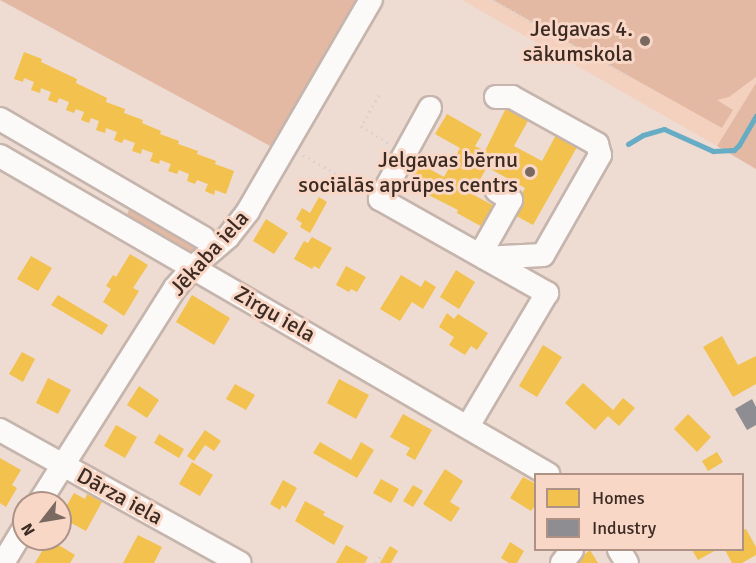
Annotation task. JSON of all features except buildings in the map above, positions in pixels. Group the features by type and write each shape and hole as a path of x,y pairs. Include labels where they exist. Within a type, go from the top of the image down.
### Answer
{"street":[{"name":"Jēkaba iela","path":"46,491 175,288 193,267 238,225 371,0"},
{"path":"483,256 543,255 600,155 597,144 512,97 496,97"},
{"path":"430,108 380,199 547,293 468,426"},
{"path":"0,119 204,238"},
{"name":"Zirgu iela","path":"0,156 546,473"},
{"path":"483,256 511,200 497,191"},
{"path":"112,220 127,193"},
{"name":"Dārza iela","path":"0,430 240,563"},
{"path":"3,563 12,548"}],"path":[{"path":"493,0 628,76"},
{"path":"379,95 361,126 386,142"},
{"path":"286,145 380,199"},
{"path":"376,563 381,555"}],"shaded area":[{"path":"0,0 361,0 274,148"},
{"name":"Jelgavas 4. sākumskola","path":"462,0 756,0 756,83 717,146"},
{"name":"Jelgavas 4. sākumskola","path":"493,0 756,0 756,77 729,97 717,100 733,110 722,128"},
{"path":"756,83 756,169 717,146"},
{"path":"133,209 197,247 210,242 216,232 222,235 197,253 185,253 127,219 128,211"}],"waterway":[{"path":"628,144 643,135 664,129 713,151 734,150 756,116"}],"place":[{"name":"Jelgavas 4. sākumskola","path":"645,41"},
{"name":"Jelgavas bērnu sociālās aprūpes centrs","path":"530,172"}]}
